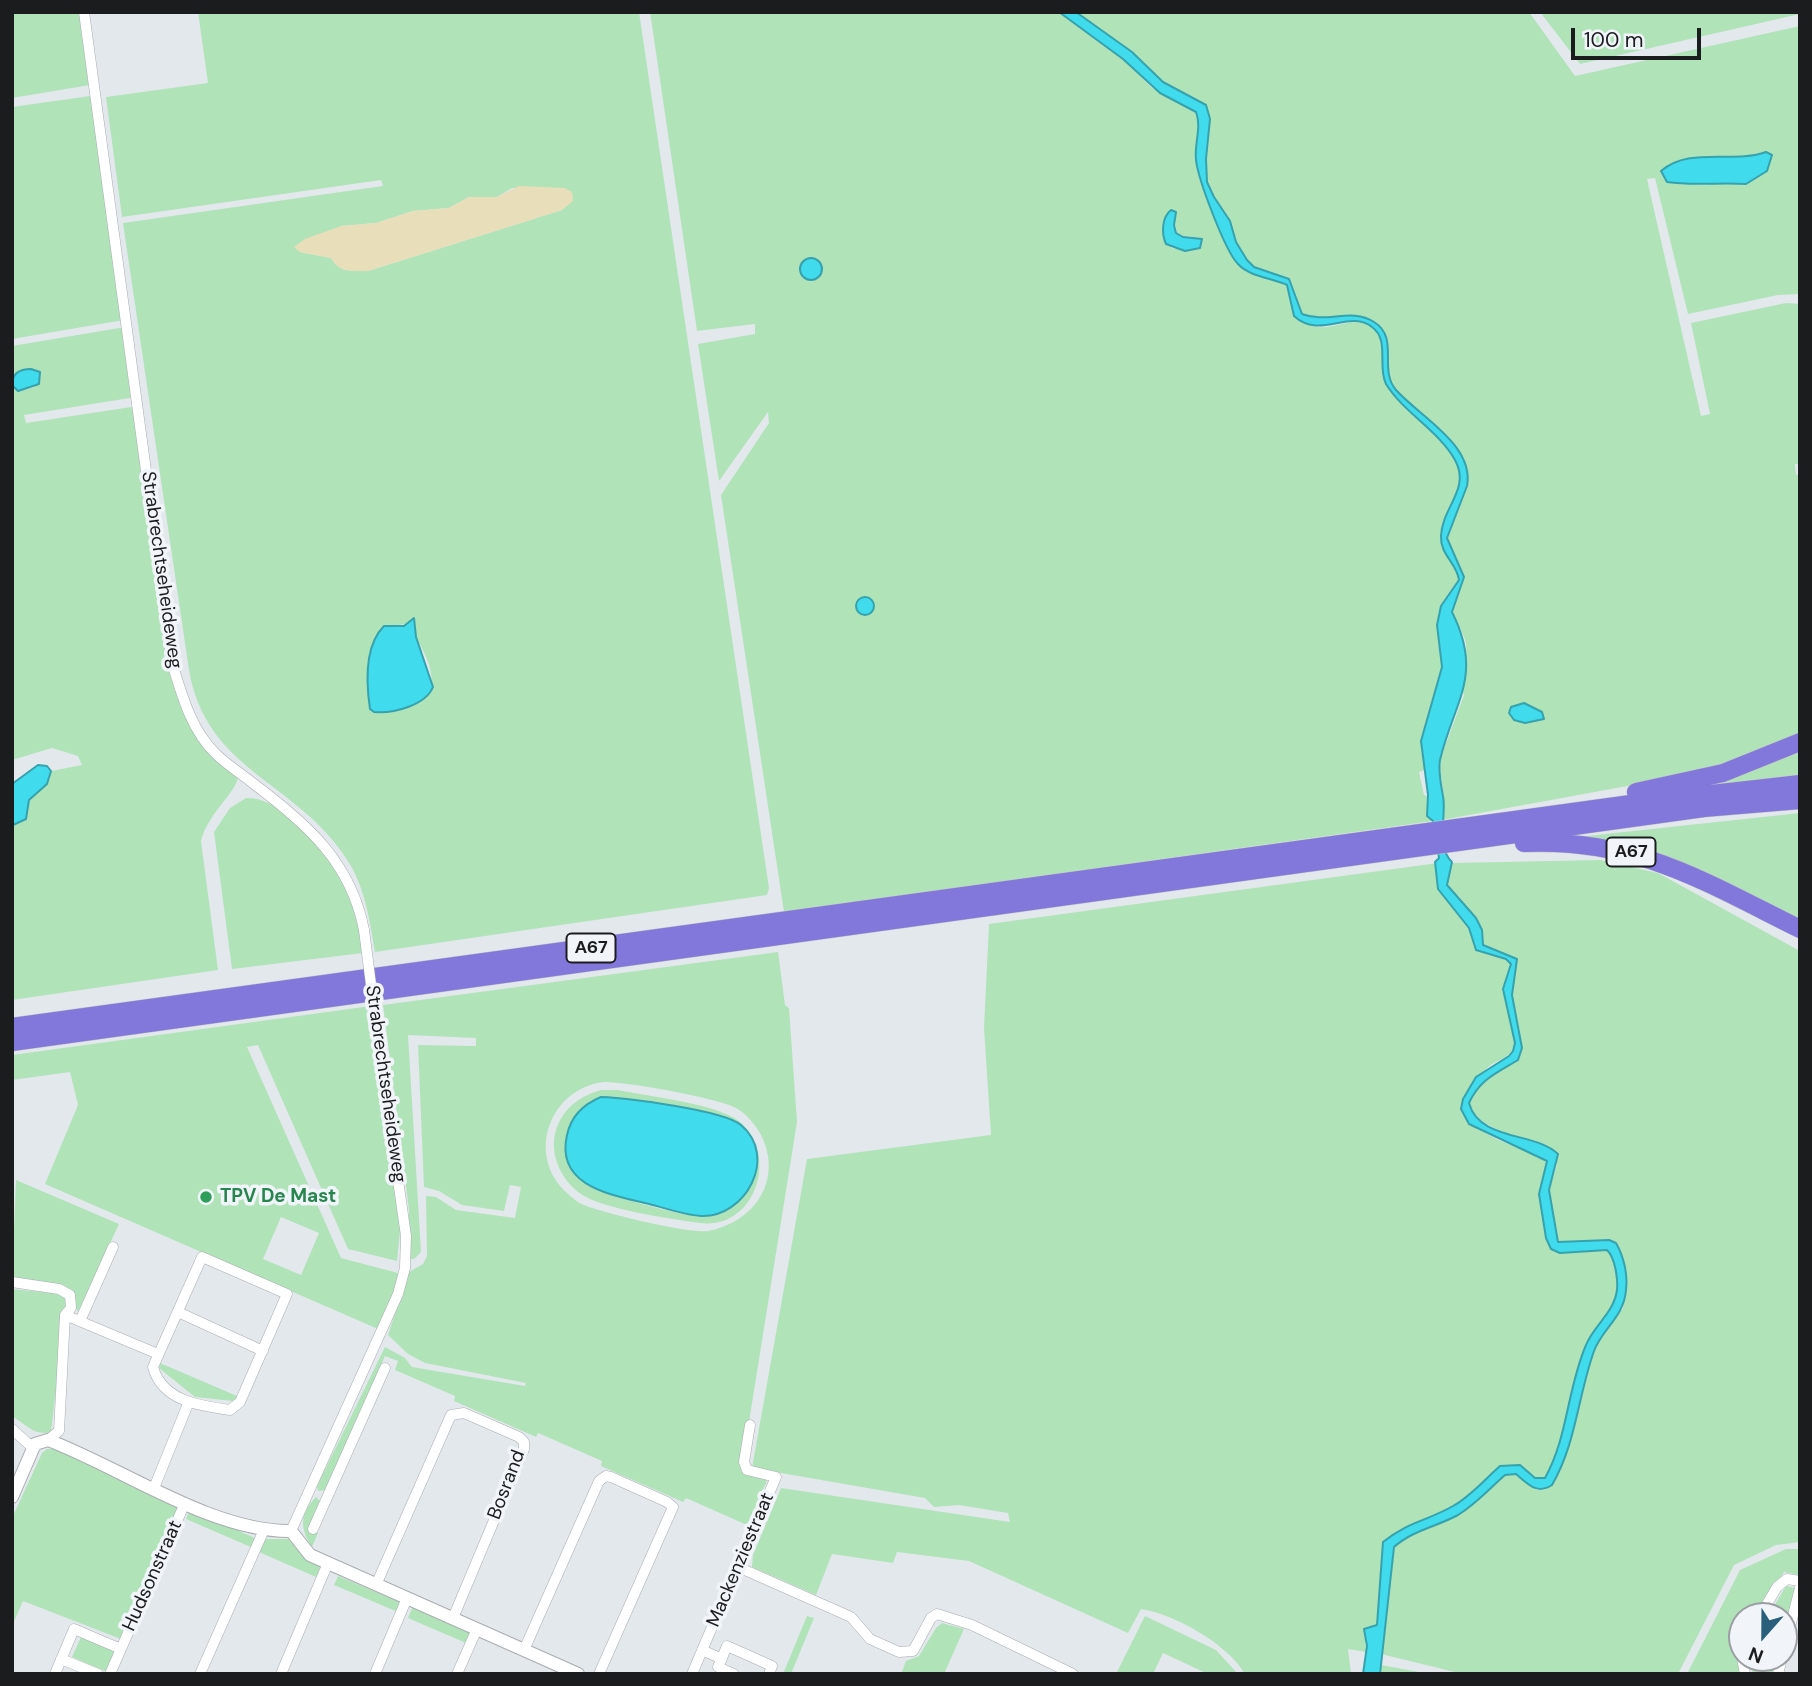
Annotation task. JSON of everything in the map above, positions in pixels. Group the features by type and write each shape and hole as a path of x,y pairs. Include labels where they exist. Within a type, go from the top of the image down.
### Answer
{"highway":[{"name":"A67","path":"1546,816 1579,803 1723,773 1800,742"},
{"name":"A67","path":"12,1042 1440,837 1546,816 1800,784"},
{"name":"A67","path":"12,1027 1440,837 1800,800"},
{"name":"A67","path":"1440,837 1575,843 1632,852 1678,868 1800,929"}],"street":[{"name":"Strabrechtseheideweg","path":"84,12 172,663 188,714 215,754 297,816 339,862 357,900 364,930 404,1222 405,1268 398,1294 311,1490"},
{"path":"80,1321 113,1247"},
{"path":"202,1257 287,1294 263,1351 235,1408 230,1410 188,1404 156,1378 153,1367 202,1257"},
{"path":"12,1282 59,1289 70,1296 71,1308 65,1315 59,1431 48,1440"},
{"path":"177,1312 263,1351"},
{"path":"65,1315 158,1354"},
{"path":"313,1529 385,1368"},
{"path":"154,1488 188,1404"},
{"name":"Bosrand","path":"376,1585 451,1415 457,1412 475,1418 519,1437 524,1442 524,1450 453,1618"},
{"name":"Mackenziestraat","path":"692,1674 776,1478 747,1471 744,1462 750,1425"},
{"path":"12,1429 33,1448"},
{"path":"12,1497 33,1448 39,1441 48,1440 185,1503 263,1532 291,1531"},
{"path":"524,1650 599,1480 606,1476 611,1477 673,1507 599,1674"},
{"path":"291,1531 311,1490 328,1497"},
{"name":"Hudsonstraat","path":"110,1674 185,1503"},
{"path":"291,1531 310,1555 578,1674"},
{"path":"200,1674 263,1532"},
{"path":"281,1674 328,1563"},
{"path":"738,1567 851,1617 865,1636 899,1652 913,1651 931,1618 937,1614 972,1625 1045,1658 1051,1670 1073,1674"},
{"path":"1768,1602 1777,1587 1787,1579 1800,1581"},
{"path":"1778,1674 1800,1588"},
{"path":"375,1674 407,1598"},
{"name":"Hudsonstraat","path":"61,1659 74,1629 121,1649"},
{"path":"457,1674 477,1629"},
{"path":"734,1674 718,1667 727,1646 772,1666 768,1674"},
{"path":"702,1650 722,1659"},
{"path":"55,1674 61,1659 98,1674"}],"green space":[{"path":"12,12 80,12 90,85 12,98"},
{"path":"198,12 639,12 769,888 767,895 375,952 361,890 344,855 324,830 232,753 213,731 198,704 189,670 123,223 383,186 381,180 122,217 106,97 208,83","holes":["512,188 564,188 573,196 562,210 368,271 347,270 339,267 331,258 300,252 341,226 376,223 413,211 449,208 469,197 497,197","407,624 428,660 430,687 424,697 412,703 394,708 370,709 397,625"]},
{"path":"650,12 1059,12 1123,59 1151,87 1196,112 1198,170 1207,200 1236,260 1253,273 1287,285 1294,316 1308,324 1327,327 1356,322 1371,326 1377,331 1382,347 1384,374 1390,390 1454,458 1459,470 1459,487 1444,519 1441,536 1459,580 1441,606 1437,625 1442,667 1421,743 1424,750 1424,770 1419,772 1424,795 1427,796 1427,817 1433,821 784,912 721,495 769,423 768,412 719,481 698,344 755,334 755,324 697,331","holes":["1171,210 1178,235 1198,238 1191,251 1171,248","866,597 874,608 871,613 860,614 856,609 858,601"]},
{"path":"1076,12 1529,12 1575,76 1800,26 1800,294 1778,295 1688,314 1655,178 1647,179 1701,416 1710,414 1691,323 1786,303 1800,304 1800,464 1795,464 1796,475 1800,475 1800,737 1731,763 1682,776 1442,820 1444,799 1439,762 1464,695 1462,683 1466,657 1466,644 1452,607 1464,577 1447,538 1467,486 1467,469 1461,454 1450,440 1397,392 1388,374 1388,341 1373,321 1321,320 1302,313 1289,279 1254,267 1247,260 1236,242 1230,221 1207,182 1210,119 1206,105 1163,82 1132,52","holes":["1764,153 1727,182 1718,181 1705,185 1667,182 1731,158"]},
{"path":"1540,12 1800,12 1800,14 1580,64"},
{"path":"90,96 93,98 124,320 12,339 12,107"},
{"path":"125,327 136,397 24,415 26,423 138,406 176,670 196,726 238,777 232,790 209,821 201,841 218,970 12,1000 12,825 28,812 29,800 49,780 51,771 82,765 78,756 52,748 12,760 12,385 19,391 35,387 23,370 12,378 12,346"},
{"path":"1800,747 1800,777 1678,787"},
{"path":"246,798 261,800 277,808 293,819 322,849 344,880 354,901 363,953 232,969 214,832 230,808"},
{"path":"1800,813 1800,925 1682,867 1559,839"},
{"path":"1600,860 1658,873 1800,951 1800,1542 1776,1545 1734,1565 1678,1674 1463,1674 1381,1654 1394,1547 1417,1533 1458,1515 1504,1475 1516,1474 1537,1490 1544,1490 1574,1431 1582,1387 1595,1348 1623,1308 1626,1276 1616,1243 1595,1240 1558,1242 1549,1190 1557,1165 1518,1139 1489,1126 1472,1110 1469,1103 1474,1092 1491,1074 1518,1060 1520,1031 1512,995 1517,959 1483,945 1482,930 1476,918 1447,885 1452,863"},
{"path":"1438,863 1436,880 1469,928 1474,946 1486,954 1506,959 1511,964 1503,989 1515,1043 1507,1056 1484,1071 1463,1099 1469,1124 1498,1140 1544,1158 1547,1166 1539,1194 1551,1249 1606,1250 1612,1258 1616,1274 1615,1298 1586,1345 1558,1446 1545,1478 1540,1480 1529,1473 1500,1466 1460,1502 1401,1530 1383,1542 1377,1625 1364,1629 1366,1652 1348,1649 1351,1674 1245,1674 1226,1652 1213,1642 1169,1617 1141,1609 1128,1633 969,1561 897,1552 893,1563 832,1554 816,1595 752,1567 753,1555 781,1488 1010,1522 1008,1513 959,1505 934,1507 925,1498 752,1468 807,1159 991,1135 984,1028 989,924"},
{"path":"778,952 785,1005 789,1008 797,1122 741,1472 760,1475 767,1481 747,1525 686,1498 683,1502 601,1466 602,1461 538,1433 536,1437 454,1401 455,1396 395,1370 398,1361 385,1356 325,1490 318,1491 317,1486 385,1347 405,1358 412,1367 525,1386 526,1383 425,1363 408,1354 388,1335 409,1272 423,1264 427,1256 426,1196 436,1197 456,1210 515,1218 521,1187 510,1185 504,1211 462,1205 439,1191 424,1187 418,1045 476,1046 476,1038 408,1035 421,1252 414,1259 408,1259 409,1210 383,1005","holes":["604,1082 708,1099 734,1107 745,1115 760,1133 767,1150 769,1166 761,1196 752,1208 725,1226 698,1231 609,1213 582,1204 569,1195 554,1178 547,1160 546,1143 550,1126 557,1110 585,1087"]},
{"path":"371,1006 401,1221 397,1261 348,1249 258,1045 247,1047 341,1258 398,1273 393,1296 378,1329 45,1184 78,1105 70,1072 12,1080 12,1055","holes":["281,1217 319,1233 301,1275 263,1259"]},
{"path":"618,1090 716,1110 740,1122 752,1136 753,1141 745,1129 734,1122 698,1110 601,1097 577,1114 568,1133 572,1167 584,1182 615,1196 673,1212 701,1216 716,1214 730,1207 751,1185 757,1171 758,1156 755,1146 758,1153 759,1170 756,1188 748,1203 735,1215 719,1222 700,1223 625,1210 597,1202 578,1192 559,1168 554,1140 563,1115 579,1099 593,1093"},
{"path":"16,1180 119,1224 78,1312 68,1288 12,1280"},
{"path":"12,1289 61,1294 66,1300 51,1432 35,1431 12,1416"},
{"path":"160,1363 239,1398 233,1401 195,1397 159,1368"},
{"path":"47,1449 55,1449 175,1504 179,1509 121,1639 23,1601 12,1626 12,1518 42,1453"},
{"path":"316,1497 320,1501 309,1529 318,1533 312,1547 305,1534 303,1522 310,1503"},
{"path":"190,1509 257,1539 253,1548 186,1519"},
{"path":"265,1539 290,1539 321,1566 316,1577 259,1552"},
{"path":"1786,1549 1800,1549 1799,1575 1784,1572 1766,1602 1728,1602 1728,1672 1741,1674 1687,1674 1740,1570"},
{"path":"338,1576 402,1603 398,1612 334,1585"},
{"path":"1786,1586 1796,1588 1793,1602 1776,1602"},
{"path":"413,1606 471,1633 466,1643 408,1618"},
{"path":"807,1616 814,1618 791,1674 783,1674"},
{"path":"1145,1616 1216,1650 1238,1674 1208,1674 1163,1653 1153,1674 1116,1674"},
{"path":"942,1623 964,1629 944,1674 901,1674 906,1661 919,1656"},
{"path":"81,1637 115,1651 107,1672 72,1657"},
{"path":"1381,1665 1430,1674 1380,1674"},
{"path":"1753,1672 1775,1672 1774,1674"}],"sand":[{"path":"519,186 564,188 572,192 573,201 562,210 368,271 343,269 331,258 300,252 294,247 305,239 341,226 376,223 413,211 449,208 469,197 497,197"}],"water":[{"path":"1059,12 1076,12 1132,52 1163,82 1206,105 1210,119 1207,182 1230,221 1236,242 1247,260 1254,267 1289,279 1302,314 1311,317 1357,316 1374,322 1382,329 1388,345 1391,382 1396,390 1443,432 1463,457 1467,486 1447,538 1464,577 1452,612 1466,654 1466,671 1439,764 1444,804 1444,848 1452,862 1447,885 1476,918 1482,930 1483,945 1517,959 1512,995 1522,1048 1518,1060 1484,1082 1469,1103 1484,1124 1536,1142 1558,1154 1549,1190 1558,1242 1609,1240 1616,1243 1625,1266 1626,1284 1621,1308 1594,1351 1572,1436 1552,1485 1537,1489 1516,1474 1505,1475 1458,1515 1401,1541 1394,1547 1380,1674 1363,1674 1367,1646 1364,1629 1377,1625 1383,1542 1401,1530 1460,1502 1500,1466 1520,1465 1535,1478 1545,1478 1563,1430 1586,1345 1615,1298 1615,1268 1607,1250 1560,1253 1551,1249 1546,1238 1539,1194 1547,1161 1469,1124 1461,1109 1463,1099 1476,1077 1509,1056 1515,1043 1503,989 1511,964 1506,959 1476,950 1469,928 1438,889 1435,862 1439,858 1433,821 1427,816 1428,795 1421,741 1442,667 1437,625 1441,606 1459,580 1441,543 1446,516 1460,480 1455,460 1440,440 1402,404 1386,384 1381,339 1372,327 1354,321 1324,325 1304,323 1294,316 1287,285 1255,275 1238,264 1220,230 1198,169 1196,112 1160,93 1123,59"},
{"path":"1766,152 1772,155 1767,171 1746,184 1667,182 1661,171 1672,163 1685,159 1740,157"},
{"path":"1171,210 1176,212 1176,233 1183,237 1202,239 1200,248 1185,251 1166,244 1163,226"},
{"path":"811,258 819,261 822,269 819,277 811,280 803,277 800,269 803,261"},
{"path":"31,369 40,372 39,384 18,391 12,385 13,377 20,371"},
{"path":"861,597 869,597 874,606 872,613 861,615 856,610 856,602"},
{"path":"414,618 416,637 433,687 424,699 408,707 374,712 370,709 367,676 370,654 377,634 384,626 404,626"},
{"path":"1524,703 1542,712 1544,719 1525,723 1514,720 1509,713 1511,707"},
{"path":"38,765 47,766 51,771 47,784 29,800 26,819 13,825 12,784"},
{"path":"601,1097 696,1110 715,1114 741,1125 752,1138 757,1153 757,1168 752,1183 743,1197 731,1207 717,1214 701,1216 619,1197 590,1186 578,1177 570,1166 566,1153 567,1135 579,1112"}],"place":[{"name":"TPV De Mast","path":"206,1197"}]}
